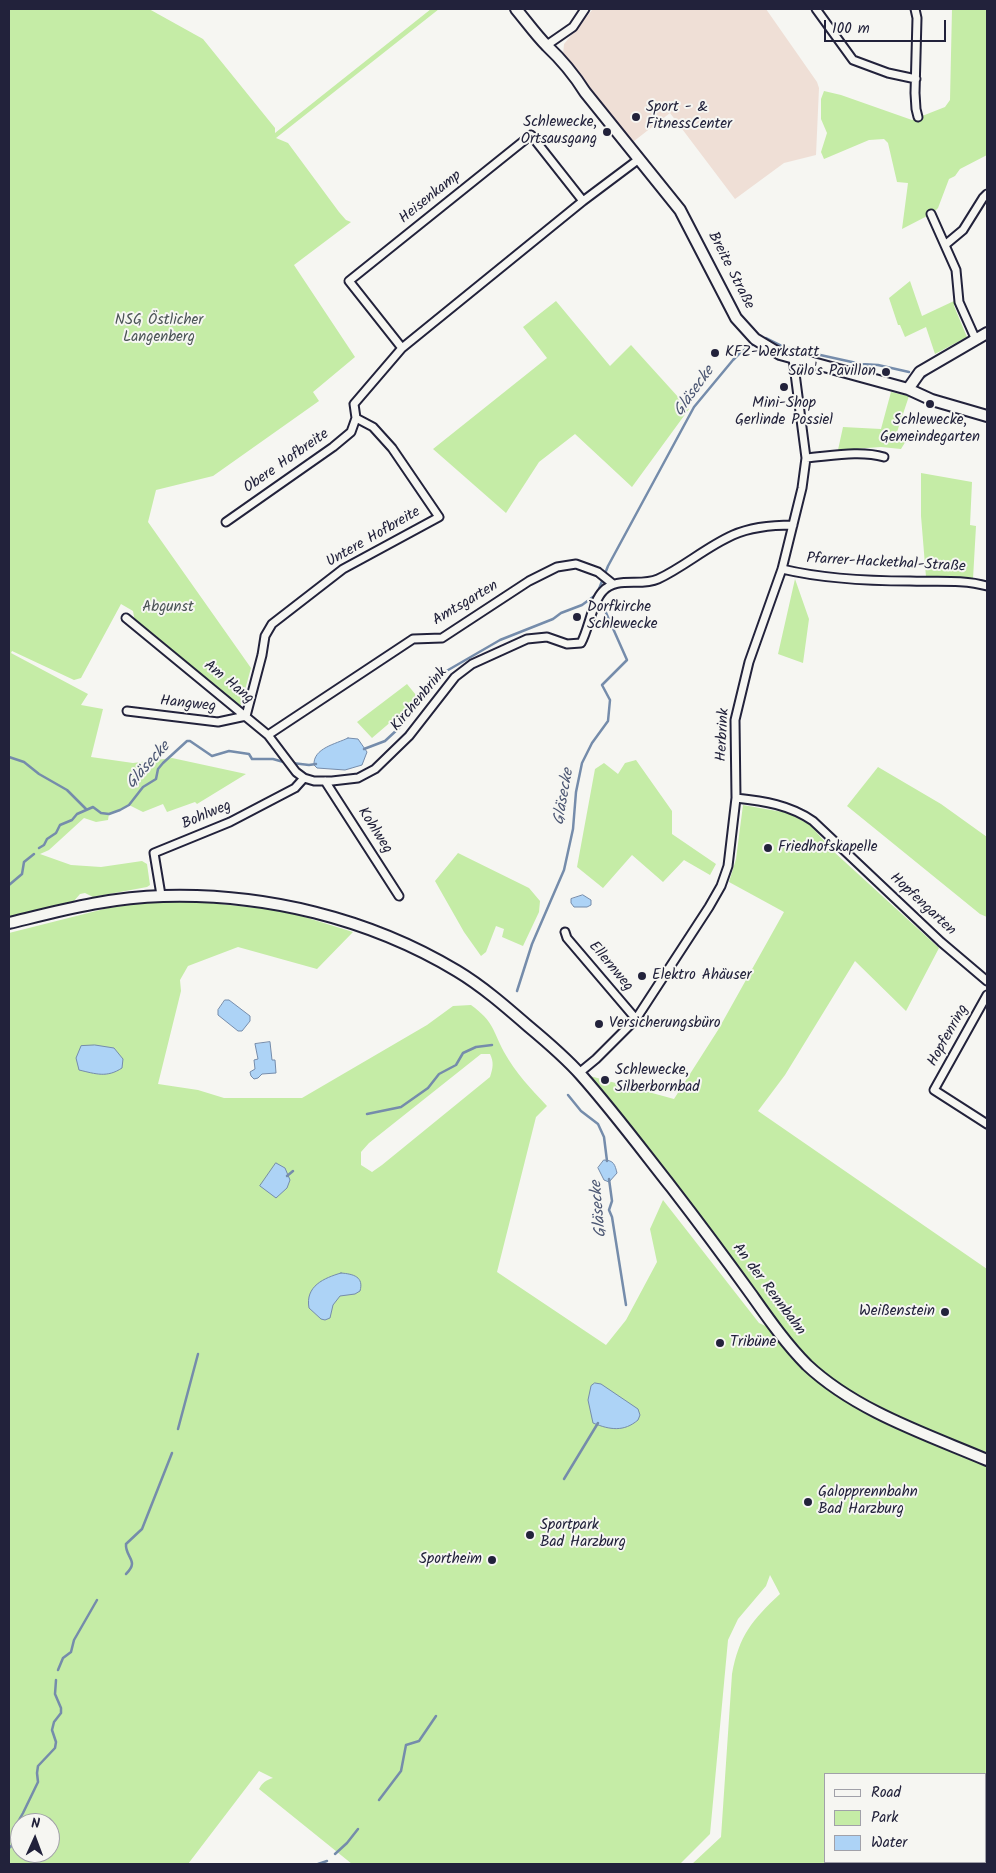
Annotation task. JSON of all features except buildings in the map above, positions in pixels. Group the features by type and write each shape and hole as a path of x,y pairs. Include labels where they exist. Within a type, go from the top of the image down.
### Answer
{"main road":[{"name":"Breite Straße","path":"516,9 547,46 555,62 568,78 584,92 680,210 740,324 755,339 773,350 792,358 908,389 932,400 987,416"},
{"path":"908,389 920,372 987,333"},
{"name":"An der Rennbahn","path":"9,923 100,902 162,896 238,899 281,905 357,925 431,956 483,988 548,1043 579,1073 609,1108 684,1204 780,1333 807,1365 845,1394 882,1414 987,1460"}],"street":[{"path":"547,46 573,27 585,9"},
{"path":"816,9 853,60 888,74 916,79"},
{"path":"915,9 917,18 916,109 918,118"},
{"name":"Heisenkamp","path":"402,348 349,282 531,135 583,201"},
{"path":"356,418 354,404 402,348 583,201 639,159"},
{"path":"945,245 963,230 987,194"},
{"path":"931,214 956,270 959,302 976,340"},
{"name":"Herbrink","path":"579,1073 596,1059 636,1019 721,886 728,866 736,798 735,720 749,662 782,569 802,488 806,458 792,358"},
{"name":"Obere Hofbreite","path":"226,522 333,447 351,432 356,418"},
{"name":"Untere Hofbreite","path":"246,716 262,655 264,636 272,624 344,569 438,517 392,448 373,427 356,418"},
{"path":"806,458 853,455 875,455 884,458"},
{"path":"610,581 656,581 733,535 765,526 793,524"},
{"name":"Amtsgarten","path":"268,735 413,638 442,638 529,581 557,567 576,564 598,572 610,581"},
{"name":"Pfarrer-Hackethal-Straße","path":"782,569 829,577 893,581 963,582 987,586"},
{"name":"Kirchenbrink","path":"304,778 326,781 358,778 375,769 409,736 455,677 472,664 527,639 547,637 567,644 581,643 597,601 610,581"},
{"name":"Am Hang","path":"126,618 268,735 296,772 304,778"},
{"name":"Hangweg","path":"127,711 218,722 246,716"},
{"name":"Bohlweg","path":"162,896 154,853 230,822 295,788 304,778"},
{"name":"Kohlweg","path":"326,781 399,896"},
{"name":"Hopfengarten","path":"736,798 778,804 796,811 813,821 941,942 987,981"},
{"name":"Ellernweg","path":"565,932 567,938 636,1019"},
{"name":"Hopfenring","path":"987,995 934,1090 987,1124"}],"shaded area":[{"path":"593,9 766,9 817,82 819,88 816,155 784,163 735,199 670,113 629,145 563,55 564,44"}],"green space":[{"name":"NSG Östlicher Langenberg","path":"9,9 149,9 203,39 275,128 275,133 431,9 439,9 276,138 288,143 339,212 346,220 351,222 294,265 355,357 313,392 319,401 213,476 156,490 148,522 251,668 240,708 135,622 133,611 121,604 81,678 74,680 12,651 11,653 88,694 81,705 103,709 91,757 133,763 172,758 246,774 197,804 195,802 167,812 163,804 143,812 129,805 109,814 108,820 96,822 84,818 49,850 40,854 71,865 101,867 142,861 147,864 150,885 93,897 85,893 80,894 74,901 9,917"},
{"path":"952,9 987,9 987,155 960,169 955,176 949,179 938,208 933,213 902,229 908,183 897,182 888,143 884,139 869,140 824,159 821,152 827,133 821,119 821,99 824,91 841,95 912,120 945,107 950,100"},
{"path":"910,281 922,316 954,301 954,306 967,337 935,354 926,327 905,337 900,325 898,325 889,298"},
{"path":"556,301 610,366 631,345 689,409 632,487 575,434 539,462 506,513 433,449 547,358 523,327"},
{"path":"891,392 909,396 897,432 909,436 901,449 881,447 838,450 843,427 881,429"},
{"path":"921,473 972,482 970,525 976,526 973,579 926,577 921,516"},
{"path":"795,579 809,619 803,663 778,654"},
{"path":"407,684 420,700 372,738 357,722"},
{"path":"636,760 672,811 672,834 716,864 710,875 684,860 663,882 632,855 603,888 577,867 595,769 604,763 618,774 625,763"},
{"path":"878,767 941,804 987,837 987,917 980,914 847,806"},
{"path":"743,805 788,813 810,825 833,851 939,948 906,1011 855,961 785,1075 758,1111 987,1269 987,1864 692,1864 721,1837 732,1674 739,1649 748,1630 780,1594 770,1575 766,1586 738,1619 728,1640 710,1834 680,1864 352,1864 259,1789 264,1782 273,1778 259,1771 188,1864 9,1864 9,933 108,908 164,900 285,911 353,932 317,969 238,947 188,966 180,980 181,991 158,1084 198,1090 224,1098 302,1098 427,1025 453,1006 471,1005 488,1021 513,1066 547,1106 536,1117 497,1272 606,1345 626,1320 657,1262 650,1229 663,1200 759,1323 779,1332 579,1073 674,1099 718,1030 784,912 729,882 736,859","holes":["481,1054 490,1054 493,1065 490,1077 372,1172 361,1165 361,1152 369,1143"]},
{"path":"458,853 529,888 540,901 539,912 523,946 502,937 504,929 496,926 486,952 481,956 464,932 435,881"}],"water":[{"path":"348,738 358,739 367,752 362,765 345,770 317,768 314,765 317,754"},
{"path":"583,895 591,900 591,905 587,907 574,907 571,899"},
{"path":"225,1000 229,1000 250,1016 250,1021 242,1031 238,1031 218,1015 218,1010"},
{"path":"270,1042 276,1073 262,1074 254,1079 250,1072 255,1069 254,1060 258,1059 255,1044"},
{"path":"95,1045 114,1048 123,1059 122,1068 106,1074 79,1070 76,1058 81,1046"},
{"path":"604,1160 610,1161 616,1168 617,1173 609,1182 604,1180 598,1168"},
{"path":"276,1163 285,1168 290,1180 287,1188 276,1198 260,1186"},
{"path":"341,1273 357,1277 361,1282 360,1291 355,1294 340,1296 333,1305 330,1318 321,1319 309,1308 310,1294 322,1280"},
{"path":"595,1383 601,1384 638,1409 640,1415 638,1420 627,1427 617,1429 593,1423 588,1400 591,1386"}],"waterway":[{"name":"Gläsecke","path":"766,338 784,347 861,364 878,365 909,372"},
{"name":"Gläsecke","path":"404,720 423,693 443,673 500,640 553,619 561,613 582,605 597,594 608,566 694,407 733,360 752,345"},
{"name":"Gläsecke","path":"924,377 930,371"},
{"name":"Gläsecke","path":"517,991 532,944 564,870 573,829 576,792 582,763 592,743 608,721 610,700 602,685 627,660 599,597"},
{"name":"Gläsecke","path":"364,749 385,741 399,728"},
{"name":"Gläsecke","path":"39,848 56,833 60,825 72,820 77,814 93,807 101,813 109,814 129,805 143,787 156,779 158,769 163,763 187,741 190,741 212,756 229,751 249,754 252,759 273,759 287,763"},
{"path":"9,757 24,762 39,774 67,790 86,809"},
{"name":"Gläsecke","path":"292,763 316,764"},
{"name":"Gläsecke","path":"9,885 22,874 24,862 34,854"},
{"path":"367,1114 401,1107 428,1088 439,1074 456,1065 463,1053 476,1047 492,1045"},
{"name":"Gläsecke","path":"568,1095 581,1111 598,1124 604,1137 607,1161"},
{"path":"287,1176 293,1171"},
{"name":"Gläsecke","path":"609,1179 612,1201 609,1210 612,1217 626,1305"},
{"path":"178,1429 198,1354"},
{"name":"Gläsecke","path":"564,1479 598,1423"},
{"path":"126,1574 132,1565 126,1544 142,1529 172,1453"},
{"path":"58,1670 63,1658 71,1652 74,1640 97,1600"},
{"path":"9,1848 17,1841 15,1827 38,1782 38,1766 55,1748 56,1742 52,1730 54,1722 61,1713 61,1708 55,1694 56,1680"},
{"name":"Gläsecke","path":"379,1800 401,1771 406,1745 419,1741 436,1716"},
{"name":"Gläsecke","path":"335,1854 358,1829"},
{"name":"Gläsecke","path":"318,1864 327,1861"}],"place":[{"name":"Sport - & FitnessCenter","path":"636,117"},
{"name":"Schlewecke, Ortsausgang","path":"607,132"},
{"name":"KFZ-Werkstatt","path":"715,353"},
{"name":"Sülo's Pavillon","path":"886,372"},
{"name":"Mini-Shop Gerlinde Possiel","path":"784,387"},
{"name":"Schlewecke, Gemeindegarten","path":"930,404"},
{"name":"Dorfkirche Schlewecke","path":"577,617"},
{"name":"Friedhofskapelle","path":"768,848"},
{"name":"Elektro Ahäuser","path":"642,976"},
{"name":"Versicherungsbüro","path":"599,1024"},
{"name":"Schlewecke, Silberbornbad","path":"605,1080"},
{"name":"Weißenstein","path":"945,1312"},
{"name":"Tribüne","path":"720,1343"},
{"name":"Galopprennbahn Bad Harzburg","path":"808,1502"},
{"name":"Sportpark Bad Harzburg","path":"530,1535"},
{"name":"Sportheim","path":"492,1560"}],"park label":[{"name":"Abgunst","path":"168,608"}]}
